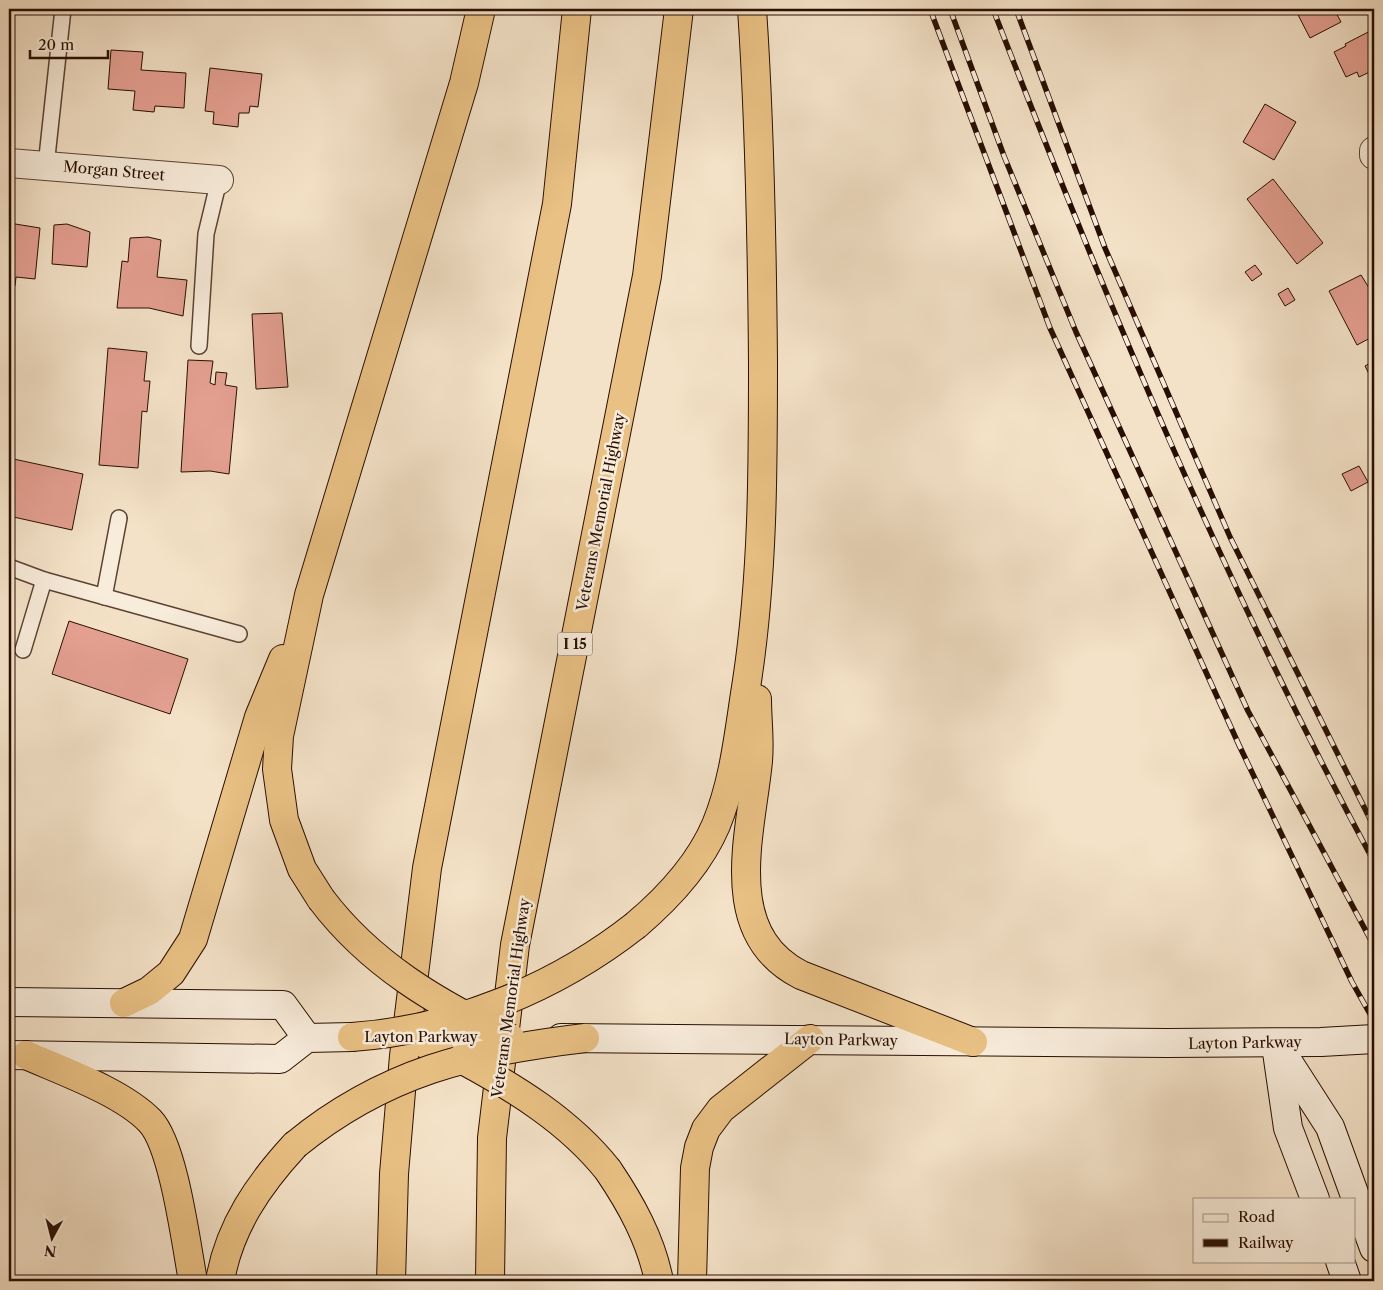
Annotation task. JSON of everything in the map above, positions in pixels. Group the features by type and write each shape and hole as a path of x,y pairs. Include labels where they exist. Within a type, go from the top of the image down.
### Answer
{"highway":[{"path":"481,9 464,84 309,595 279,736 277,769 281,810 288,836 306,878 341,924 384,964 429,996 510,1038"},
{"path":"391,1281 394,1174 403,1066 427,868 557,204 577,9"},
{"name":"Veterans Memorial Highway","path":"490,1281 492,1138 516,945 647,276 679,9"},
{"path":"752,9 761,188 763,337 762,512 755,623 758,758 746,891 750,915 758,934 778,960 801,975 973,1042"},
{"path":"124,1004 149,991 172,973 193,940 259,716 309,595"},
{"path":"352,1037 399,1032 463,1015 507,1000 559,975 611,944 636,925 661,902 686,875 709,840 720,814 733,770 755,623"},
{"path":"409,1037 461,1059 510,1086 552,1116 586,1145 608,1170 641,1226 659,1281"},
{"path":"220,1281 229,1246 239,1222 265,1180 295,1145 321,1124 375,1092 427,1069 499,1049 584,1038"},
{"path":"692,1281 695,1168 699,1147 706,1129 721,1109 810,1039"},
{"path":"17,1055 119,1099 152,1123 163,1147 173,1178 193,1281"}],"main road":[{"name":"Morgan Street","path":"9,163 220,180"},
{"path":"9,1002 283,1005 307,1038 280,1059 17,1055"},
{"name":"Layton Parkway","path":"307,1038 622,1038 1276,1043 1374,1039"},
{"path":"1276,1043 1288,1128 1315,1198"},
{"path":"1276,1043 1330,1127 1356,1198"},
{"path":"1356,1198 1374,1248"},
{"path":"1340,1262 1347,1281"}],"lane":[{"path":"46,166 63,9"},
{"path":"199,346 206,234 220,180"},
{"path":"104,597 119,518"},
{"path":"9,567 44,580 239,634"},
{"path":"23,650 44,580"}],"building":[{"path":"1295,9 1334,9 1341,22 1310,38"},
{"path":"1374,29 1374,70 1359,77 1357,72 1346,77 1334,52"},
{"path":"111,50 143,52 141,70 186,73 184,108 155,106 154,112 133,110 135,91 108,89"},
{"path":"210,68 262,74 258,107 250,106 249,113 239,113 238,127 213,124 214,112 205,111"},
{"path":"1265,104 1296,122 1274,160 1243,142"},
{"path":"1273,179 1323,243 1297,264 1247,199"},
{"path":"9,223 40,228 35,279 16,277 15,286 9,285"},
{"path":"67,224 90,232 87,267 52,264 54,225"},
{"path":"148,237 161,240 157,277 187,280 183,316 149,308 117,308 122,261 128,262 130,238"},
{"path":"1255,265 1262,274 1252,281 1245,272"},
{"path":"1361,275 1374,296 1374,336 1357,345 1329,291"},
{"path":"1288,288 1295,300 1285,306 1278,294"},
{"path":"282,313 288,387 256,389 252,314"},
{"path":"108,348 147,352 144,381 150,381 147,412 142,411 138,468 99,465"},
{"path":"188,360 213,361 210,383 215,385 216,372 227,373 225,385 237,387 229,474 210,471 181,472"},
{"path":"1374,361 1374,384 1365,366"},
{"path":"9,458 83,474 72,530 9,516"},
{"path":"1359,466 1368,482 1351,491 1342,474"},
{"path":"69,621 188,659 170,714 52,674"}],"railway":[{"path":"930,9 1050,328 1239,745 1352,982 1374,1021"},
{"path":"950,9 1004,156 1076,332 1248,711 1374,946"},
{"path":"993,9 1079,226 1170,442 1268,654 1374,862"},
{"path":"1016,9 1105,248 1230,537 1374,827"}]}
